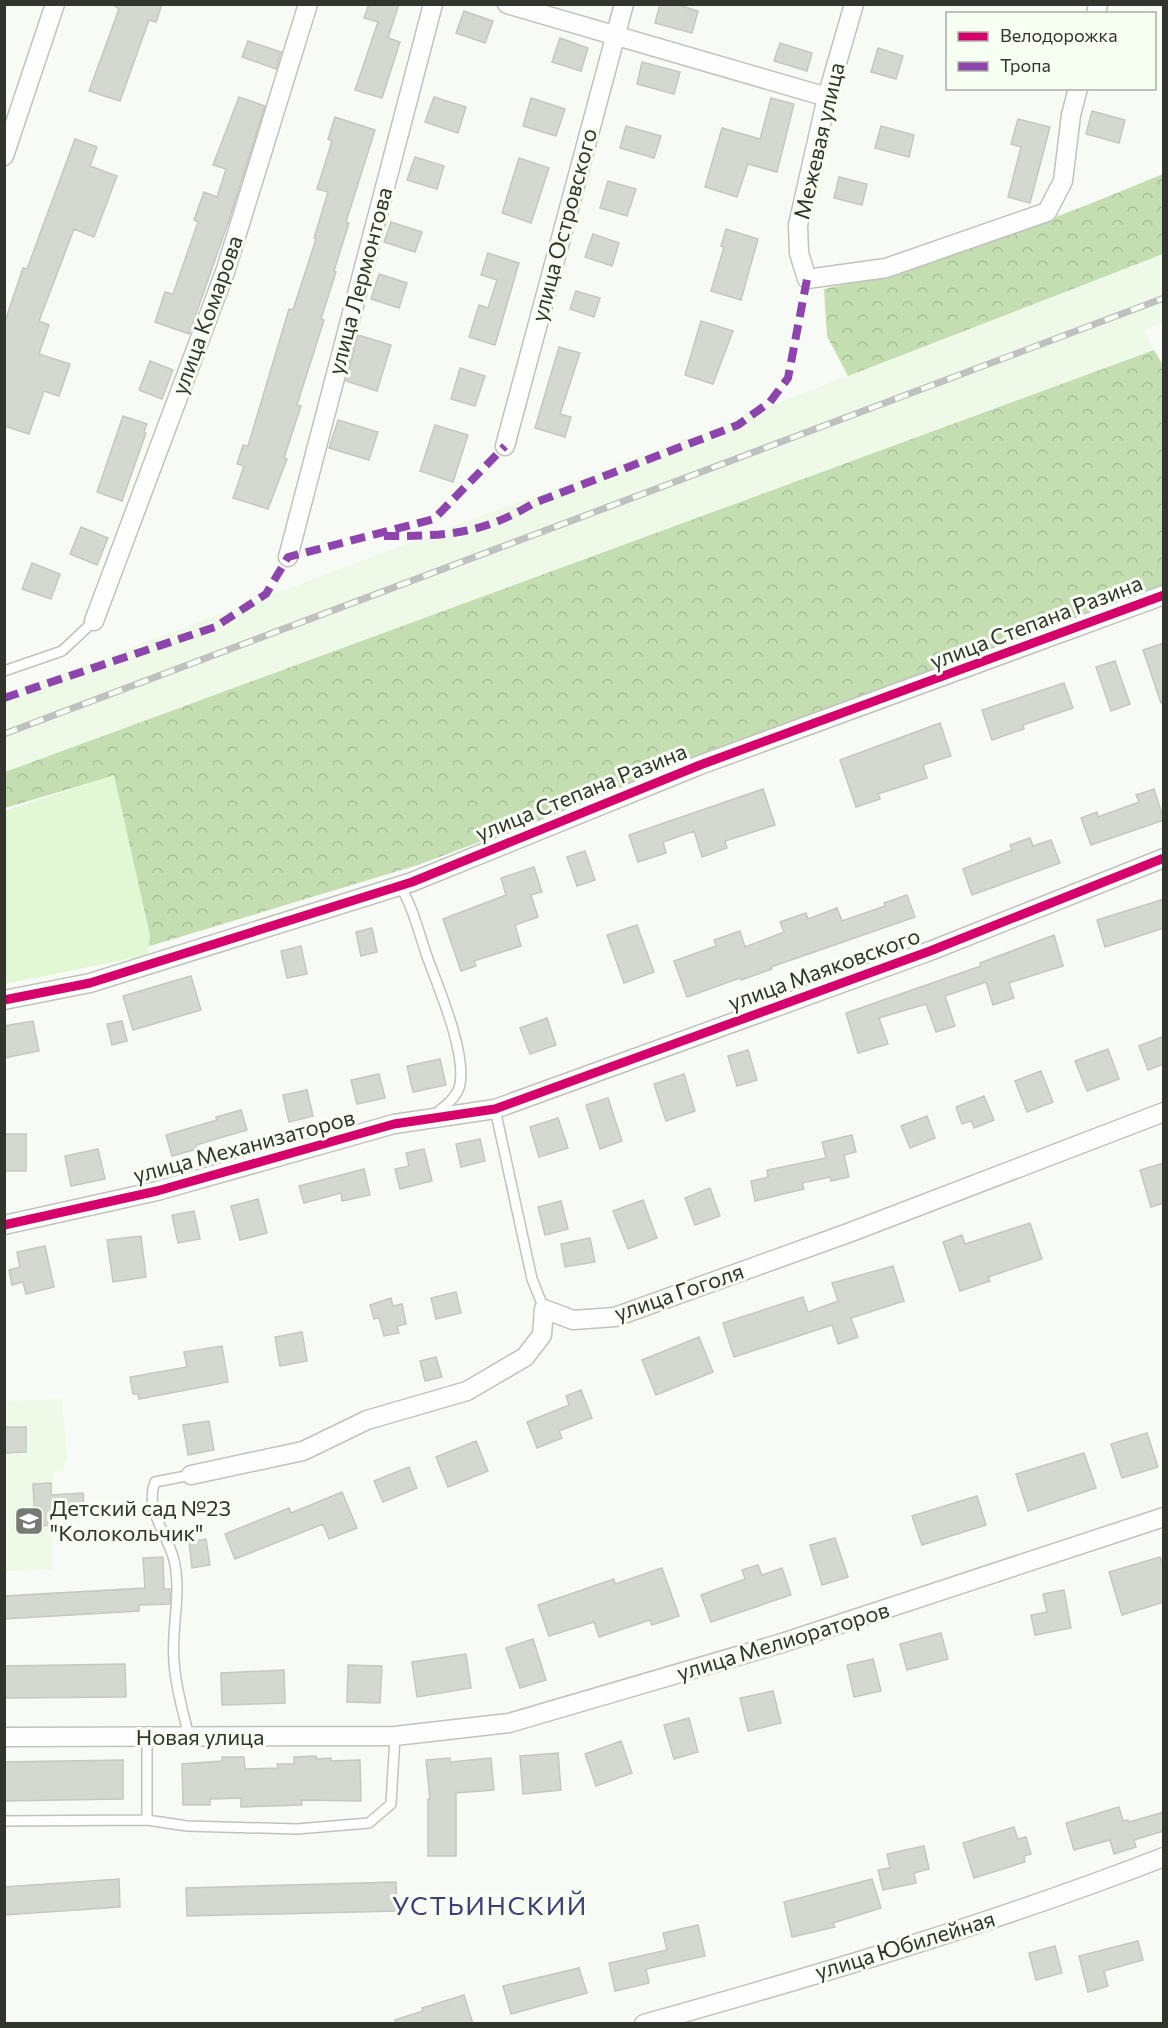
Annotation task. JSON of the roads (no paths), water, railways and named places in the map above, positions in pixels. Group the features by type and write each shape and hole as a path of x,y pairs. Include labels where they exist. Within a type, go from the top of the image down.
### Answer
{"street":[{"path":"4,156 55,4"},
{"name":"улица Комарова","path":"93,621 225,272 308,4"},
{"name":"улица Лермонтова","path":"288,557 433,4"},
{"path":"507,4 827,97"},
{"name":"улица Островского","path":"505,446 624,4"},
{"name":"Межевая улица","path":"854,4 827,97 798,225 799,253 807,279 886,268 1047,212 1063,181 1071,115 1077,90"},
{"name":"улица Степана Разина","path":"4,1000 90,983 400,886 700,765 1164,595"},
{"name":"улица Маяковского","path":"495,1109 930,951 1164,858"},
{"name":"улица Механизаторов","path":"4,1225 157,1191 394,1124 495,1109"},
{"name":"улица Гоголя","path":"544,1309 573,1320 615,1317 851,1232 1164,1112"},
{"path":"191,1476 303,1451 367,1420 467,1391 525,1357 542,1335 544,1309"},
{"name":"улица Мелиораторов","path":"395,1736 510,1723 782,1643 1164,1517"},
{"name":"Новая улица","path":"4,1737 395,1736"},
{"name":"улица Юбилейная","path":"644,2024 1073,1892 1164,1857"}],"lane":[{"path":"4,671 62,651 93,621"},
{"path":"400,886 411,904 449,1013 458,1057 460,1084 452,1099 430,1119"},
{"path":"495,1109 532,1279 544,1309"},
{"path":"189,1738 174,1661 178,1596 174,1559 161,1531 150,1494 155,1482 191,1476"},
{"path":"4,1821 147,1820 187,1826 297,1828 369,1823 391,1804 395,1736"},
{"path":"147,1738 147,1820"}],"railway":[{"path":"4,734 1164,298"}],"place":[{"name":"Детский сад №23 \"Колокольчик\"","path":"29,1521"}],"district":[{"name":"УСТЬИНСКИЙ","path":"490,1906"}]}
